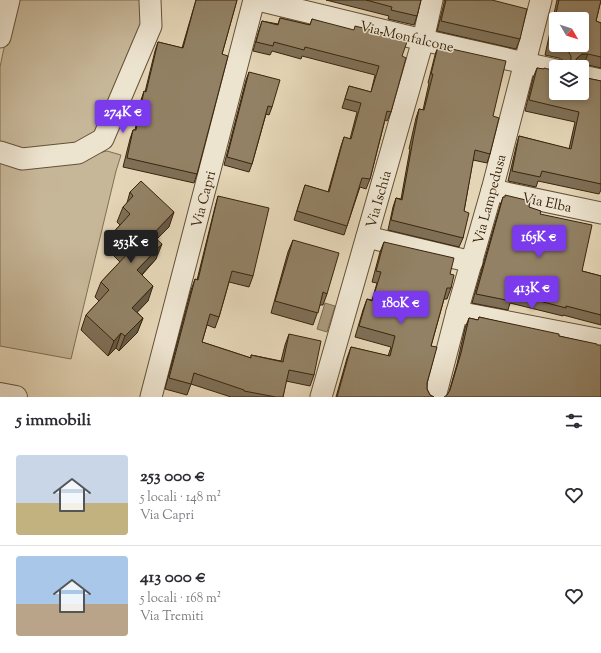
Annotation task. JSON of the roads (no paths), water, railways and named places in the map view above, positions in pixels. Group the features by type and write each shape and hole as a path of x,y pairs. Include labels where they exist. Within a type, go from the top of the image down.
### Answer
{"street":[{"path":"0,37 9,0"},
{"path":"0,152 22,159 78,153 103,139 151,26 150,0"},
{"name":"Via Capri","path":"151,397 254,0"},
{"name":"Via Monfalcone","path":"258,0 549,68"},
{"name":"Via Ischia","path":"321,397 423,40 432,0"},
{"name":"Via Lampedusa","path":"434,397 492,190 541,0"},
{"path":"589,77 601,80"},
{"name":"Via Elba","path":"492,190 601,213"},
{"path":"367,237 472,262"},
{"path":"457,312 601,340"},
{"path":"0,394 16,397"}]}
